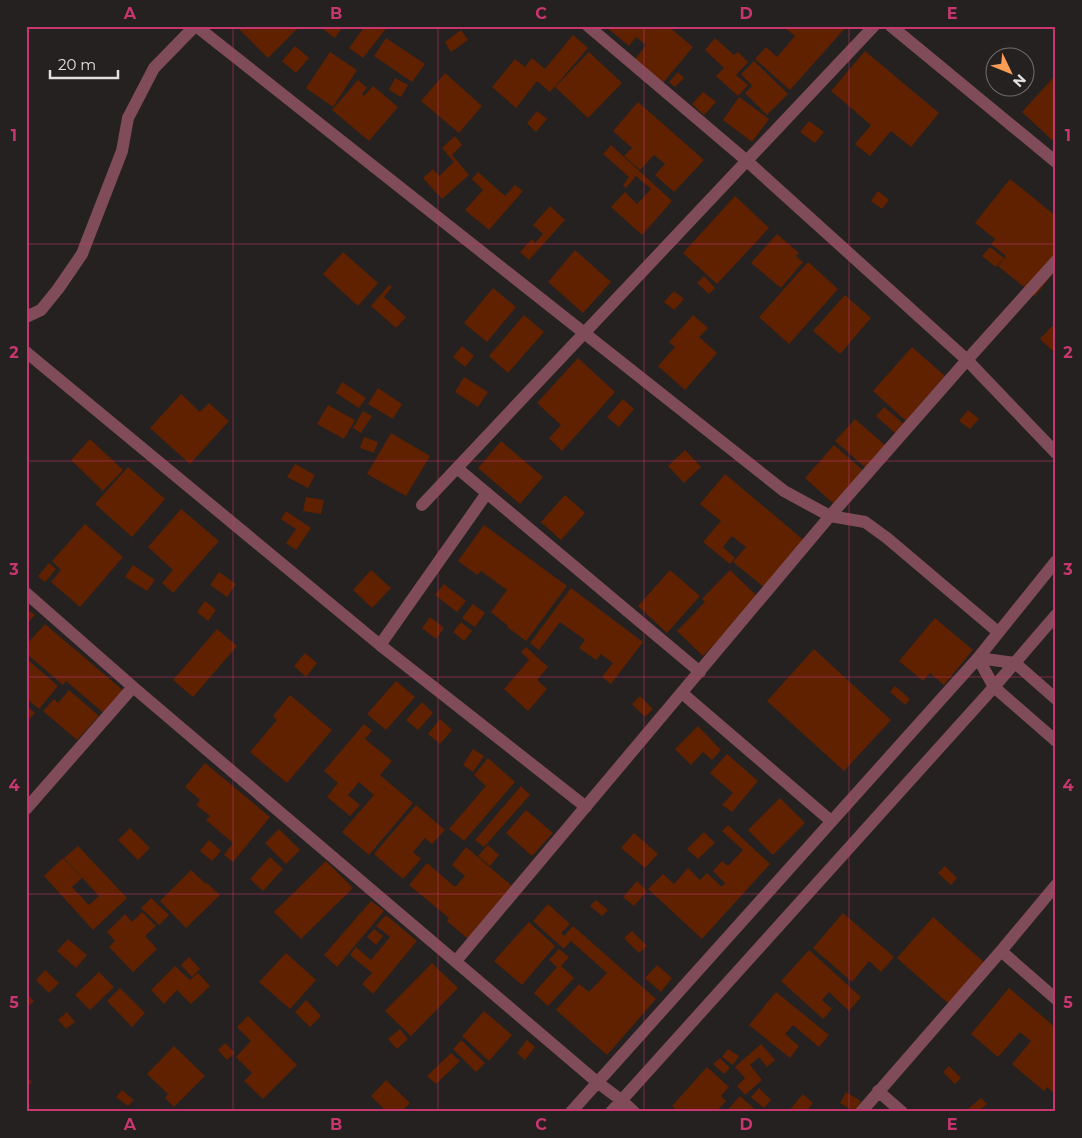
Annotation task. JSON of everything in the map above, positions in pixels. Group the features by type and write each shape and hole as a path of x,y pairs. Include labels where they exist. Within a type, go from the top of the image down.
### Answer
{"street":[{"path":"26,317 41,310 82,254 122,151 128,118 154,68 195,26 784,491 830,516 865,522 887,538 998,632"},
{"path":"588,26 747,161 967,360 1056,453"},
{"path":"422,505 874,26"},
{"path":"891,26 1056,162"},
{"path":"456,962 830,516 1056,261"},
{"path":"26,352 380,644 586,807"},
{"path":"457,468 700,672"},
{"path":"380,644 487,493"},
{"path":"571,1112 978,658 1056,561"},
{"path":"26,593 133,687 634,1112"},
{"path":"611,1112 994,687 1056,615"},
{"path":"978,658 1015,663 1056,699"},
{"path":"978,658 994,687 1056,741"},
{"path":"26,809 133,687"},
{"path":"682,693 831,821"},
{"path":"861,1112 1056,885"},
{"path":"1001,951 1056,999"},
{"path":"878,1091 902,1112"}],"building":[{"path":"236,26 300,26 268,58"},
{"path":"321,26 343,26 335,38"},
{"path":"365,26 388,26 363,58 349,48"},
{"path":"605,26 668,26 693,47 662,84 634,61 646,45 636,37 629,46"},
{"path":"786,26 847,26 790,90 755,59 766,47 777,57 795,36 785,28"},
{"path":"461,30 468,40 451,52 445,42"},
{"path":"573,35 588,48 550,92 537,81 516,108 492,87 515,59 525,67 532,58 545,69"},
{"path":"386,38 425,64 412,82 374,56"},
{"path":"715,38 734,55 738,52 748,62 736,75 748,85 738,96 716,76 724,68 705,50"},
{"path":"295,46 309,58 296,73 282,61"},
{"path":"865,51 939,113 911,147 891,131 870,156 855,144 871,125 831,91"},
{"path":"330,52 357,70 333,107 306,88"},
{"path":"589,52 622,83 588,118 555,87"},
{"path":"754,61 788,94 767,115 745,93 752,86 741,74"},
{"path":"678,72 684,78 675,87 669,82"},
{"path":"445,73 482,106 459,133 421,101"},
{"path":"1056,77 1056,136 1052,140 1022,112"},
{"path":"395,78 408,85 401,97 389,90"},
{"path":"358,80 367,88 362,94 364,96 373,86 398,107 369,141 332,110"},
{"path":"703,92 716,102 704,115 692,104"},
{"path":"739,97 769,119 752,142 723,120"},
{"path":"638,102 704,160 674,192 655,175 665,164 654,155 640,170 624,156 632,148 613,131"},
{"path":"537,111 547,119 536,132 527,123"},
{"path":"809,121 824,132 815,143 800,132"},
{"path":"455,136 462,145 452,155 469,175 442,199 423,178 433,169 439,176 454,162 442,148"},
{"path":"611,145 672,201 642,235 611,207 625,192 637,204 651,189 636,176 626,188 623,185 629,177 603,154"},
{"path":"478,172 505,196 515,185 523,191 489,230 465,210 483,190 472,179"},
{"path":"1010,179 1056,216 1056,270 1035,296 998,266 1006,256 991,244 995,239 975,223"},
{"path":"878,191 889,200 882,209 871,201"},
{"path":"735,196 769,228 717,284 683,253"},
{"path":"550,206 565,220 529,260 520,252 532,239 535,243 543,234 533,225"},
{"path":"777,234 799,253 796,256 803,262 781,288 751,263"},
{"path":"990,247 1004,258 996,267 982,256"},
{"path":"575,250 611,282 583,313 548,282"},
{"path":"343,252 378,283 358,306 323,274"},
{"path":"808,262 838,289 789,344 759,317"},
{"path":"704,276 715,288 709,294 697,283"},
{"path":"389,285 392,287 384,297 406,317 396,328 371,306"},
{"path":"493,288 516,307 487,342 464,323"},
{"path":"674,291 684,299 674,310 664,302"},
{"path":"845,295 871,318 840,354 813,331"},
{"path":"524,315 544,332 508,373 489,356"},
{"path":"693,315 708,328 699,337 717,353 685,390 658,366 675,347 669,342"},
{"path":"1052,326 1056,330 1056,354 1040,339"},
{"path":"462,346 474,356 465,367 453,357"},
{"path":"912,347 945,376 906,421 873,391"},
{"path":"578,358 615,392 562,451 549,438 561,425 537,403"},
{"path":"464,377 488,392 478,407 455,392"},
{"path":"342,382 366,398 359,408 336,393"},
{"path":"378,388 402,404 393,419 368,404"},
{"path":"181,394 200,412 209,403 229,421 190,464 150,428"},
{"path":"623,399 634,409 619,427 607,417"},
{"path":"328,405 355,420 344,439 317,424"},
{"path":"884,407 904,424 895,433 876,416"},
{"path":"968,410 979,419 970,429 959,421"},
{"path":"363,411 372,416 361,433 353,428"},
{"path":"855,419 886,446 866,468 835,441"},
{"path":"391,433 430,456 406,496 367,474"},
{"path":"364,437 378,442 374,453 360,448"},
{"path":"90,439 123,470 103,491 71,460"},
{"path":"501,441 543,477 520,504 478,468"},
{"path":"834,445 865,472 835,505 805,478"},
{"path":"685,450 701,467 684,483 668,466"},
{"path":"295,464 315,475 308,488 287,477"},
{"path":"128,467 165,499 132,537 95,504"},
{"path":"725,474 806,542 766,589 733,562 746,547 732,536 723,547 735,558 730,564 703,542 721,521 700,504"},
{"path":"565,495 585,513 561,540 541,522"},
{"path":"306,497 324,500 321,514 303,511"},
{"path":"181,509 219,541 173,593 162,583 173,570 148,547"},
{"path":"286,511 311,528 296,550 286,543 296,529 281,519"},
{"path":"85,524 123,557 80,607 51,582 61,570 52,561"},
{"path":"484,525 567,586 526,641 491,612 507,590 481,571 477,575 458,561"},
{"path":"49,563 56,569 45,582 38,576"},
{"path":"133,565 155,580 147,591 125,577"},
{"path":"371,570 391,588 372,608 353,590"},
{"path":"670,570 700,596 667,633 638,606"},
{"path":"730,570 759,598 703,656 677,631 705,602 702,599"},
{"path":"219,572 236,584 227,597 210,585"},
{"path":"444,584 466,601 457,612 435,595"},
{"path":"571,588 643,642 611,684 602,677 613,663 601,654 596,660 579,648 585,640 560,622 539,650 530,643"},
{"path":"205,601 216,610 208,621 197,612"},
{"path":"473,604 485,613 475,627 462,618"},
{"path":"26,608 35,615 26,625"},
{"path":"430,617 444,628 436,639 422,628"},
{"path":"935,618 973,650 944,685 930,673 923,681 899,661"},
{"path":"461,622 472,631 464,641 453,632"},
{"path":"45,624 125,692 106,715 66,681 63,685 26,653 26,645"},
{"path":"217,629 237,646 193,697 173,680"},
{"path":"526,647 548,667 537,680 547,689 528,711 504,689 529,660 521,652"},
{"path":"814,649 891,720 844,771 767,701"},
{"path":"305,653 317,663 306,677 294,666"},
{"path":"26,658 58,686 39,709 26,698"},
{"path":"396,681 415,697 386,730 367,714"},
{"path":"895,686 910,699 905,705 890,692"},
{"path":"69,690 99,716 77,740 43,711 54,699 58,703"},
{"path":"290,695 332,730 287,783 250,752 277,720 273,716"},
{"path":"640,696 653,709 645,717 632,704"},
{"path":"422,702 433,713 418,730 406,720"},
{"path":"26,705 35,713 26,723"},
{"path":"440,719 452,730 440,744 428,734"},
{"path":"364,724 372,731 365,739 392,761 380,775 413,803 369,855 342,832 374,795 359,782 348,795 360,805 350,816 327,797 338,783 324,771"},
{"path":"698,726 721,750 712,760 703,752 691,765 675,749"},
{"path":"473,749 484,756 473,772 463,765"},
{"path":"727,754 758,781 732,812 722,805 733,793 710,773"},
{"path":"488,758 515,782 464,841 449,829 486,786 474,775"},
{"path":"205,763 270,817 233,862 224,855 233,843 206,820 210,816 196,805 200,800 185,787"},
{"path":"521,786 530,795 484,847 475,840"},
{"path":"780,798 805,823 773,855 748,830"},
{"path":"416,805 445,830 432,844 425,838 413,852 421,859 403,879 374,854"},
{"path":"526,810 553,833 532,856 506,833"},
{"path":"728,825 770,864 702,939 648,889 663,874 674,884 688,868 700,880 707,873 722,887 725,883 713,871 722,861 728,866 743,850 722,831"},
{"path":"130,828 150,848 138,860 118,840"},
{"path":"279,829 300,850 286,864 265,843"},
{"path":"704,832 715,843 698,859 687,849"},
{"path":"634,833 658,854 645,868 621,848"},
{"path":"209,840 221,851 212,861 200,851"},
{"path":"488,845 499,855 490,866 478,856"},
{"path":"78,846 127,898 93,930 44,876 63,858 82,878 72,887 89,905 99,896 64,858"},
{"path":"466,847 512,886 468,939 447,921 449,918 409,885 427,863 455,887 465,876 452,865"},
{"path":"270,857 283,869 263,891 250,879"},
{"path":"326,861 353,888 301,939 274,912"},
{"path":"945,866 957,878 951,885 938,873"},
{"path":"191,870 220,895 186,928 160,901"},
{"path":"637,881 647,891 634,906 623,897"},
{"path":"151,898 169,915 159,925 141,908"},
{"path":"596,900 608,910 602,916 590,906"},
{"path":"371,901 384,911 337,967 324,955"},
{"path":"548,904 570,924 561,933 564,936 573,926 656,999 607,1055 556,1010 579,984 589,992 607,973 571,941 564,949 533,921"},
{"path":"142,912 156,926 145,936 157,949 133,972 109,947 115,941 107,932 125,914 132,922"},
{"path":"843,913 894,957 881,972 869,961 852,982 813,948"},
{"path":"386,915 417,941 373,994 362,984 372,973 350,955 356,947 371,960 390,937 376,926"},
{"path":"933,917 986,964 950,1005 897,958"},
{"path":"529,922 555,946 522,985 494,961"},
{"path":"374,929 383,936 376,945 367,937"},
{"path":"632,931 647,946 639,953 624,938"},
{"path":"68,939 87,955 76,968 57,951"},
{"path":"559,949 569,957 561,966 574,978 548,1006 534,993 557,967 549,960"},
{"path":"809,950 861,997 849,1011 829,992 822,1000 832,1009 823,1019 781,981"},
{"path":"286,953 316,980 290,1009 259,982"},
{"path":"189,957 200,969 192,977 181,965"},
{"path":"432,963 458,988 411,1036 385,1011"},
{"path":"657,965 672,978 661,992 645,978"},
{"path":"175,966 190,980 198,973 210,986 191,1004 177,990 164,1004 151,990"},
{"path":"45,970 59,983 49,993 36,980"},
{"path":"99,972 114,987 90,1010 75,995"},
{"path":"120,988 145,1013 132,1027 107,1001"},
{"path":"1009,988 1056,1028 1056,1095 1047,1087 1044,1091 1012,1064 1031,1041 1020,1032 998,1057 971,1034"},
{"path":"776,992 829,1035 819,1047 793,1025 785,1034 799,1046 790,1058 749,1025"},
{"path":"26,993 34,1001 26,1009"},
{"path":"306,1000 321,1016 310,1027 295,1012"},
{"path":"484,1011 512,1035 489,1061 462,1036"},
{"path":"67,1012 75,1022 66,1029 58,1020"},
{"path":"248,1016 297,1065 263,1099 244,1081 252,1073 236,1057 251,1041 237,1027"},
{"path":"400,1029 408,1039 397,1049 388,1039"},
{"path":"461,1040 485,1063 476,1072 453,1049"},
{"path":"527,1040 535,1047 525,1060 517,1053"},
{"path":"225,1043 235,1053 227,1060 218,1050"},
{"path":"761,1044 775,1060 767,1067 759,1057 750,1065 762,1080 745,1095 737,1086 745,1078 735,1067"},
{"path":"174,1046 205,1076 174,1107 165,1098 168,1094 147,1074"},
{"path":"728,1049 739,1056 733,1065 722,1057"},
{"path":"451,1053 460,1061 436,1084 427,1076"},
{"path":"720,1058 730,1068 724,1074 713,1064"},
{"path":"949,1066 961,1078 955,1084 943,1072"},
{"path":"707,1067 729,1087 721,1096 726,1101 716,1112 678,1112 672,1106"},
{"path":"26,1077 32,1082 26,1088"},
{"path":"386,1080 410,1103 401,1112 387,1112 371,1096"},
{"path":"759,1088 771,1100 764,1108 751,1097"},
{"path":"122,1090 134,1100 128,1106 116,1097"},
{"path":"846,1092 861,1101 855,1112 840,1103"},
{"path":"803,1094 813,1103 806,1112 788,1112"},
{"path":"740,1096 758,1112 726,1112"},
{"path":"981,1098 987,1104 978,1112 972,1112 969,1108"}]}
